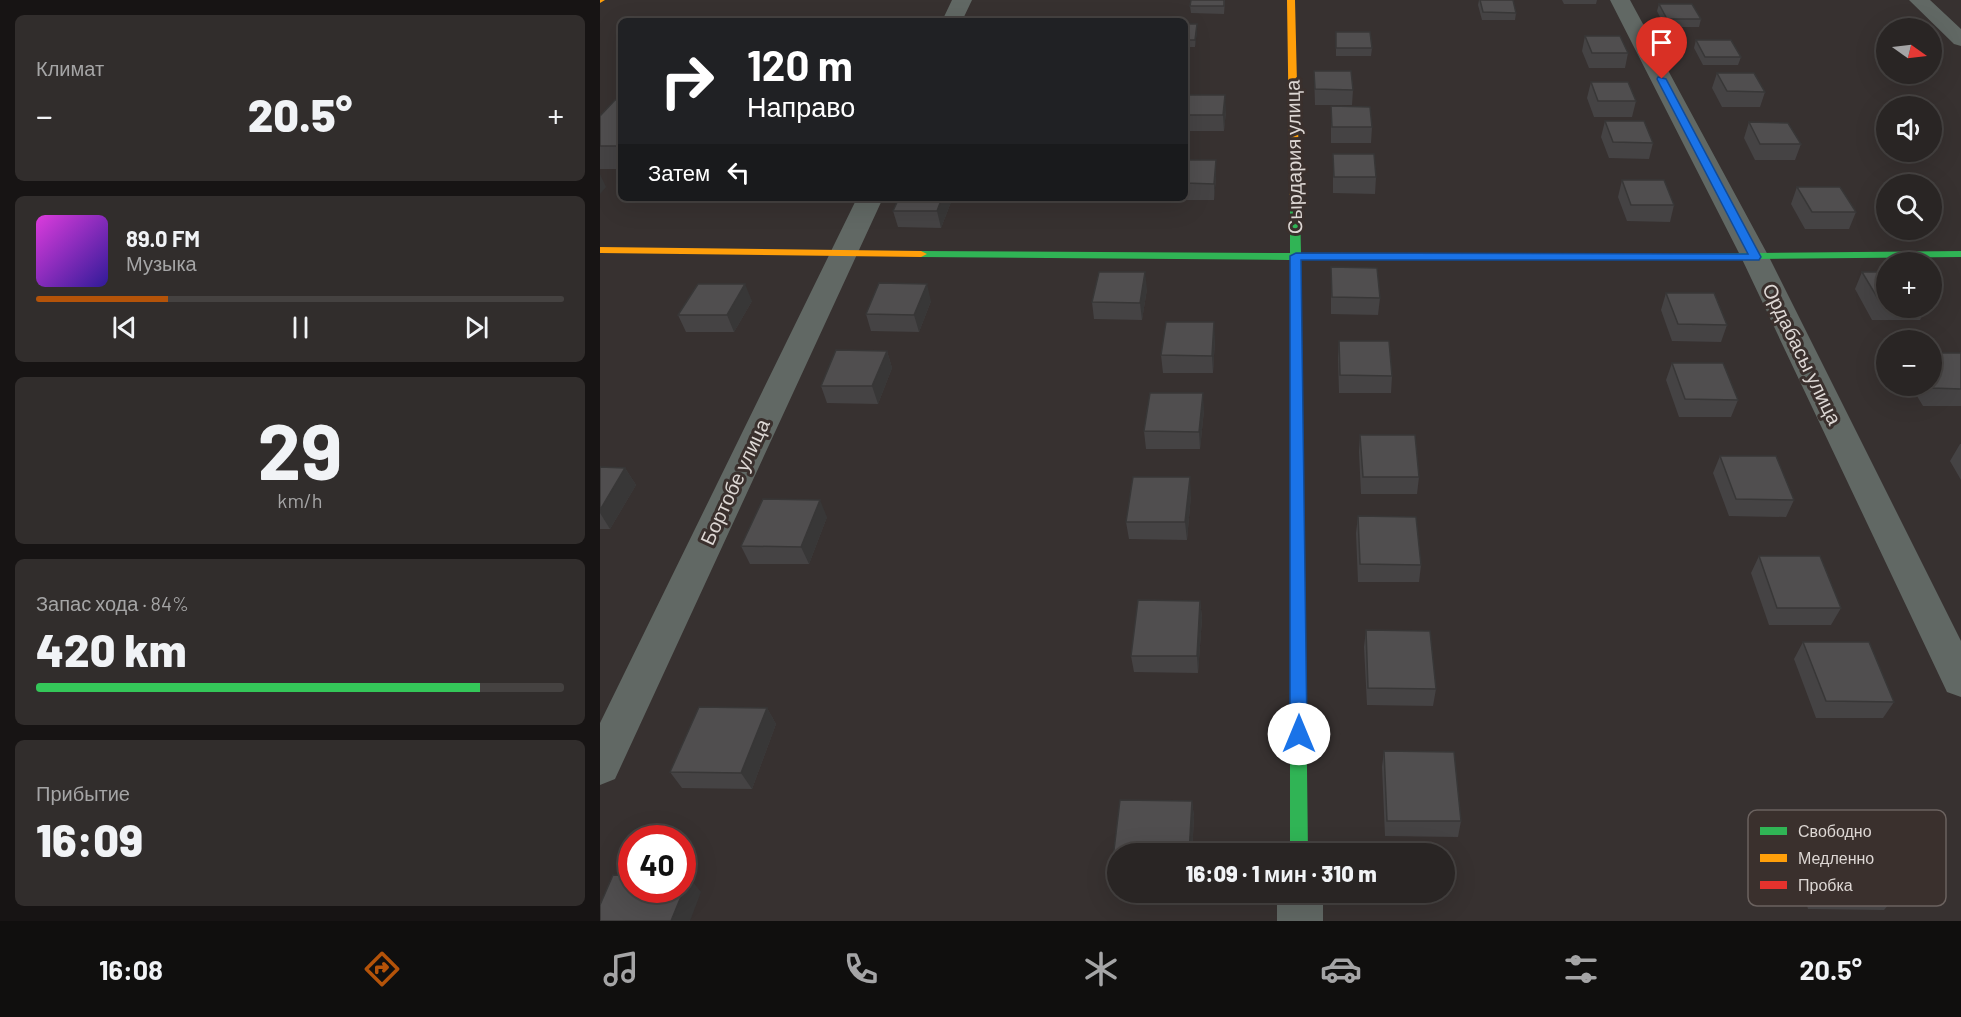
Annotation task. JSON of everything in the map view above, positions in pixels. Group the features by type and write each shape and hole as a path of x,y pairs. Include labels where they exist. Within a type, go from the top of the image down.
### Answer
{"street":[{"path":"953,18 962,0"},
{"name":"Сырдария улица","path":"1291,0 1296,256 1299,843"},
{"name":"Ордабасы улица","path":"1620,0 1755,257 1961,680"},
{"path":"1919,0 1961,40"},
{"name":"Бортобе улица","path":"600,766 869,201"},
{"path":"600,250 1296,256 1961,255"},
{"path":"1300,903 1300,921"}],"building":[{"path":"1191,0 1224,0 1224,6 1190,6"},
{"path":"1480,0 1513,0 1516,13 1483,12"},
{"path":"1659,4 1692,4 1701,19 1667,19"},
{"path":"1188,24 1197,24 1195,40 1188,40"},
{"path":"1336,32 1370,32 1372,48 1336,48"},
{"path":"1585,36 1620,36 1628,53 1592,53"},
{"path":"1696,40 1731,40 1741,57 1705,57"},
{"path":"1314,71 1351,71 1353,90 1315,89"},
{"path":"1717,73 1754,73 1765,92 1727,91"},
{"path":"1591,82 1628,82 1636,101 1598,101"},
{"path":"1188,95 1225,95 1223,115 1188,115"},
{"path":"615,100 618,100 618,146 600,146 600,116"},
{"path":"1331,106 1370,107 1372,127 1332,127"},
{"path":"1605,121 1644,121 1653,143 1613,142"},
{"path":"1749,122 1788,123 1801,144 1760,144"},
{"path":"1333,154 1374,154 1376,177 1334,177"},
{"path":"1188,160 1216,160 1214,184 1188,183"},
{"path":"1622,180 1664,180 1674,205 1631,205"},
{"path":"1797,187 1840,187 1856,212 1812,212"},
{"path":"898,201 941,201 937,211 893,211"},
{"path":"1331,267 1377,268 1380,298 1332,297"},
{"path":"1099,272 1145,272 1140,303 1092,302"},
{"path":"1862,272 1876,272 1876,295"},
{"path":"879,283 927,284 914,315 866,314"},
{"path":"698,284 745,284 727,315 678,315"},
{"path":"1666,293 1714,293 1727,325 1678,324"},
{"path":"1166,322 1214,322 1212,356 1161,355"},
{"path":"1339,341 1389,341 1392,376 1340,375"},
{"path":"836,350 887,351 872,386 821,386"},
{"path":"1942,353 1961,353 1961,389 1942,388"},
{"path":"1672,363 1723,363 1738,400 1685,399"},
{"path":"1150,393 1203,393 1199,432 1144,431"},
{"path":"1360,435 1415,435 1419,477 1363,477"},
{"path":"1720,456 1776,456 1794,500 1736,499"},
{"path":"600,467 625,468 600,510"},
{"path":"1133,477 1190,477 1185,522 1126,522"},
{"path":"763,499 820,500 801,547 741,546"},
{"path":"1358,516 1416,517 1421,565 1360,564"},
{"path":"1759,556 1820,556 1841,608 1777,608"},
{"path":"1138,600 1200,601 1197,656 1131,656"},
{"path":"1366,630 1430,631 1436,689 1368,688"},
{"path":"1803,642 1869,642 1894,702 1826,701"},
{"path":"699,707 767,708 741,773 670,772"},
{"path":"1384,751 1454,752 1461,821 1387,821"},
{"path":"1120,800 1192,801 1190,843 1115,843"},
{"path":"613,875 618,875 618,903 678,903 671,921 600,921 600,905"}],"traffic: fast":[{"path":"1295,209 1299,843"},
{"path":"921,254 1402,257"},
{"path":"1668,257 1961,254"}],"traffic: slow":[{"path":"1291,0 1295,209"},
{"path":"600,250 921,254"}],"traffic: jam":[{"path":"1402,257 1668,257"}],"route":[{"path":"1299,734 1296,256 1755,257 1662,79"}]}
